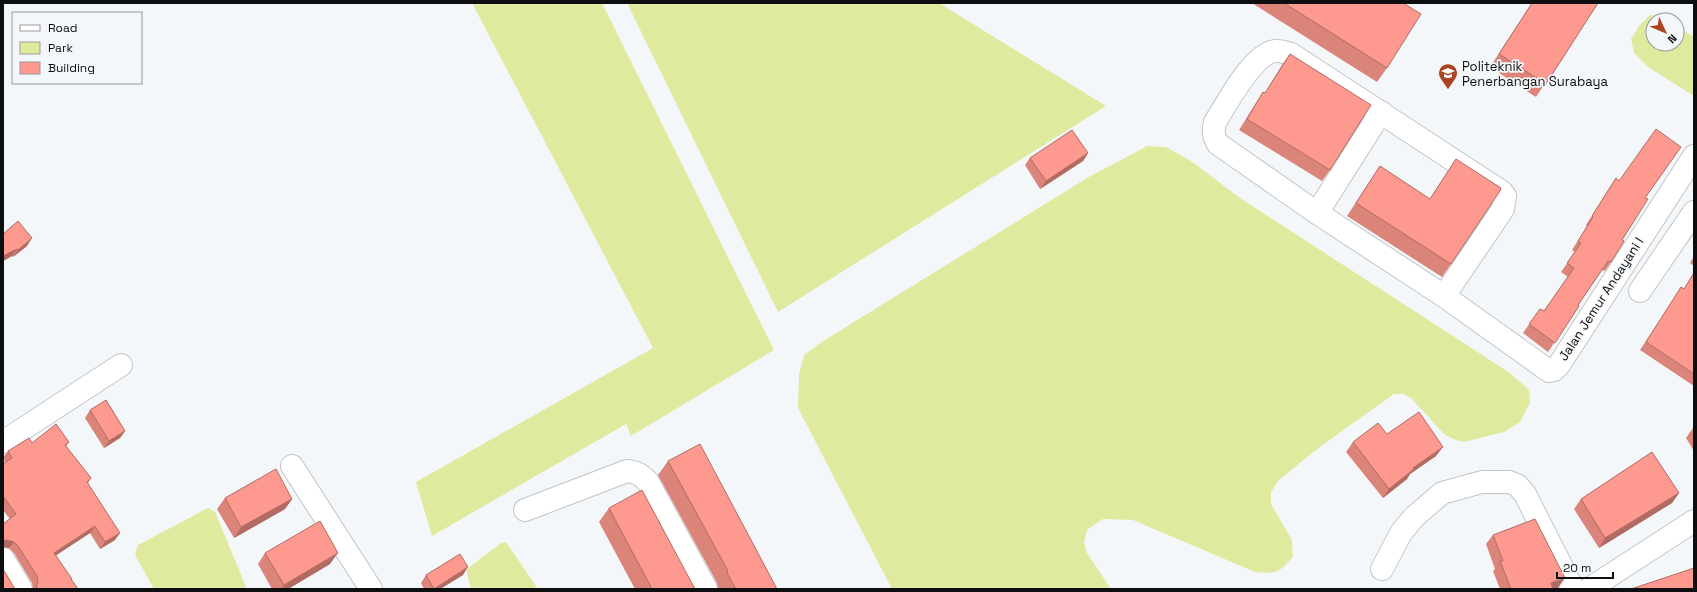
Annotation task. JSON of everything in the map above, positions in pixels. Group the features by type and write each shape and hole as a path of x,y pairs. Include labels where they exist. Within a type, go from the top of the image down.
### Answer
{"street":[{"name":"Jalan Jemur Andayani I","path":"1444,296 1503,209 1505,196 1499,188 1291,54 1276,51 1264,55 1252,66 1215,122 1213,131 1214,138 1218,144 1317,213 1444,296 1544,369 1549,371 1554,370 1559,365 1694,156"},
{"path":"1317,213 1381,112"},
{"path":"1640,291 1694,212"},
{"path":"3,442 121,365"},
{"path":"292,466 371,589"},
{"path":"525,510 627,471 634,471 648,482 706,589"},
{"path":"1382,569 1401,533 1414,517 1442,493 1482,482 1508,482 1517,485 1524,494 1573,589"},
{"path":"1589,589 1694,521"},
{"path":"3,559 20,589"}],"green space":[{"path":"472,3 602,3 774,350 631,436 626,424 432,536 416,482 653,348"},
{"path":"627,3 939,3 1106,106 778,312"},
{"path":"1645,20 1645,52 1685,52 1685,31 1694,37 1694,96 1648,67 1634,53 1631,39 1639,26"},
{"path":"1147,146 1166,147 1191,161 1240,198 1510,373 1529,390 1530,403 1520,422 1504,432 1464,442 1453,439 1444,434 1411,398 1403,394 1394,394 1321,446 1279,480 1271,492 1271,504 1292,540 1293,556 1285,566 1277,571 1268,573 1255,572 1133,520 1103,519 1087,530 1084,542 1087,553 1111,589 892,589 798,408 799,375 804,355 820,343 1087,178"},
{"path":"208,508 215,512 247,589 154,589 135,555 138,545"},
{"path":"506,542 538,589 471,589 467,569 501,543"}],"building":[{"path":"1284,3 1403,3 1421,14 1387,68"},
{"path":"1532,3 1598,3 1546,84 1499,54"},
{"path":"1290,54 1371,105 1330,170 1247,119 1263,92 1265,93"},
{"path":"1656,129 1681,147 1645,198 1648,199 1622,240 1624,241 1611,262 1608,261 1578,305 1579,306 1555,343 1529,324 1540,309 1544,311 1574,268 1567,263 1581,243 1578,241 1593,217 1592,216 1616,178 1619,181"},
{"path":"1072,130 1088,153 1046,181 1030,158"},
{"path":"1456,159 1501,188 1451,264 1356,203 1380,166 1430,199"},
{"path":"18,221 32,238 18,250 17,249 3,256 3,234"},
{"path":"1694,273 1694,374 1646,342 1681,287 1684,289"},
{"path":"106,400 125,431 109,441 90,410"},
{"path":"1419,412 1443,447 1413,468 1414,469 1389,489 1353,442 1378,423 1387,434"},
{"path":"56,424 69,442 65,445 91,478 87,482 120,533 105,542 95,526 54,553 78,589 36,589 38,582 37,576 18,546 14,542 7,540 3,541 3,524 16,514 3,496 3,464 12,458 8,451 29,438 32,443"},
{"path":"700,444 777,589 736,589 728,575 727,569 668,461"},
{"path":"1652,452 1679,493 1605,538 1581,499"},
{"path":"276,469 292,499 241,527 225,498"},
{"path":"642,490 695,589 652,589 609,508"},
{"path":"1535,519 1565,578 1551,583 1553,589 1511,589 1500,561 1503,561 1493,535"},
{"path":"320,521 338,553 284,585 265,553"},
{"path":"460,554 468,567 434,589 426,575"},
{"path":"1694,568 1694,589 1631,589"},
{"path":"3,569 15,589 3,589"}],"place":[{"name":"Politeknik Penerbangan Surabaya","path":"1448,90"}]}
